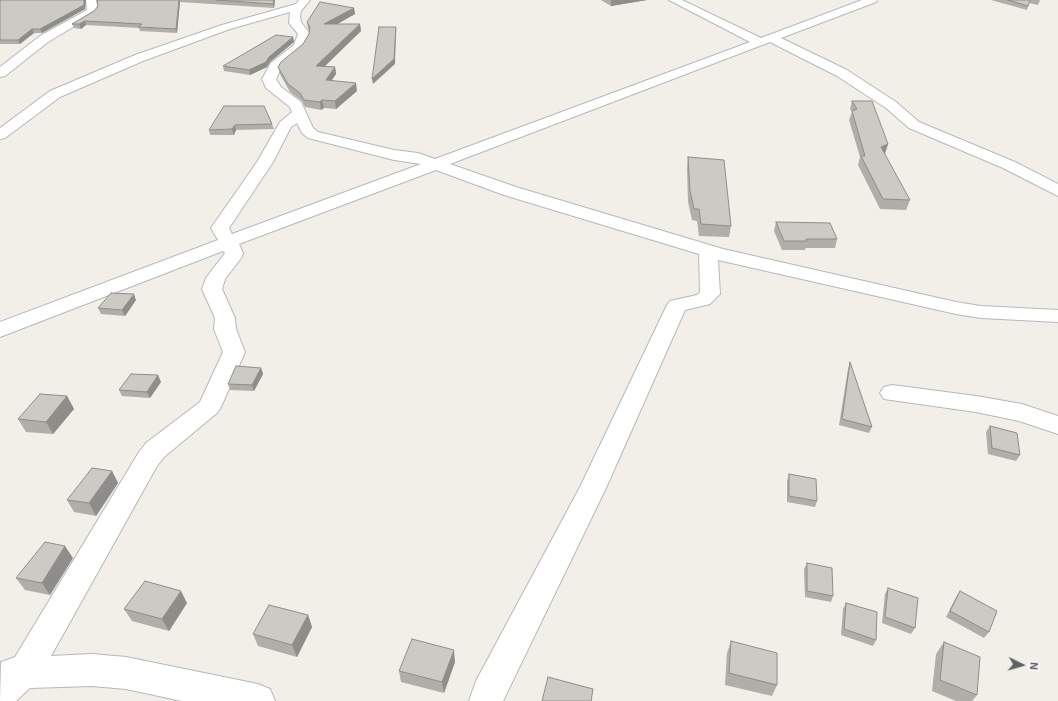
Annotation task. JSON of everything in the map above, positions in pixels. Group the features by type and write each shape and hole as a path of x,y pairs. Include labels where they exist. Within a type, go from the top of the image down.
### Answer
{"street":[{"path":"0,73 44,40 91,12 93,9 91,0"},
{"path":"674,0 765,40 820,61 842,73 891,105 914,125 1009,165 1058,191"},
{"path":"0,330 229,242 872,0"},
{"path":"302,3 294,16 295,23 304,34 304,40 295,51 276,66 269,79 276,90 296,105 307,130 313,135 436,164 510,191 708,251 956,308 982,312 1058,316"},
{"path":"0,135 48,99 69,88 139,58 226,26 302,3"},
{"path":"0,693 148,459 155,450 210,407 234,356 234,352 225,329 226,318 215,299 212,289 216,278 233,257 234,253 220,228 265,162 285,125 300,113"},
{"path":"486,701 488,693 593,488 677,305 703,300 710,294 708,251"},
{"path":"892,393 976,404 1022,413 1058,425"},
{"path":"12,673 92,670 126,673 258,701"}],"building":[{"path":"0,0 84,0 84,5 40,29 32,29 18,40 0,40"},
{"path":"97,0 179,0 176,29 138,27 142,24 85,21 79,24 72,24 94,11 98,6"},
{"path":"217,0 274,0 273,4"},
{"path":"1008,0 1030,0 1028,6"},
{"path":"320,2 354,8 324,24 360,24 316,66 335,67 326,80 356,83 335,101 322,100 320,102 304,100 300,93 288,84 278,67 281,62 303,44 309,34 310,27 307,22"},
{"path":"379,27 396,27 394,59 372,79"},
{"path":"276,35 293,37 269,57 266,62 249,70 223,66"},
{"path":"852,101 872,101 888,144 881,147 910,200 883,199 861,156 865,156 852,111 857,109"},
{"path":"224,106 264,106 272,124 235,125 232,129 209,130"},
{"path":"688,157 724,160 731,226 701,224 699,209 694,209 690,191"},
{"path":"776,222 830,223 837,239 784,241"},
{"path":"111,293 134,294 122,310 98,308"},
{"path":"850,362 872,427 842,419"},
{"path":"236,366 261,368 252,385 228,384"},
{"path":"131,374 158,375 147,392 119,390"},
{"path":"40,394 67,396 46,422 18,419"},
{"path":"990,426 1017,433 1020,455 992,448"},
{"path":"92,468 112,471 89,503 67,500"},
{"path":"789,474 816,479 817,501 789,496"},
{"path":"45,542 65,546 42,583 16,578"},
{"path":"807,563 832,568 833,596 807,591"},
{"path":"145,581 181,591 162,619 124,609"},
{"path":"888,588 918,598 915,628 885,617"},
{"path":"960,591 997,611 989,632 950,611"},
{"path":"846,603 877,612 876,640 844,629"},
{"path":"269,605 308,615 292,645 253,634"},
{"path":"412,639 454,650 442,682 399,671"},
{"path":"731,641 777,653 777,685 729,673"},
{"path":"944,642 980,657 977,695 940,680"},
{"path":"548,677 593,689 591,701 542,701"}]}
